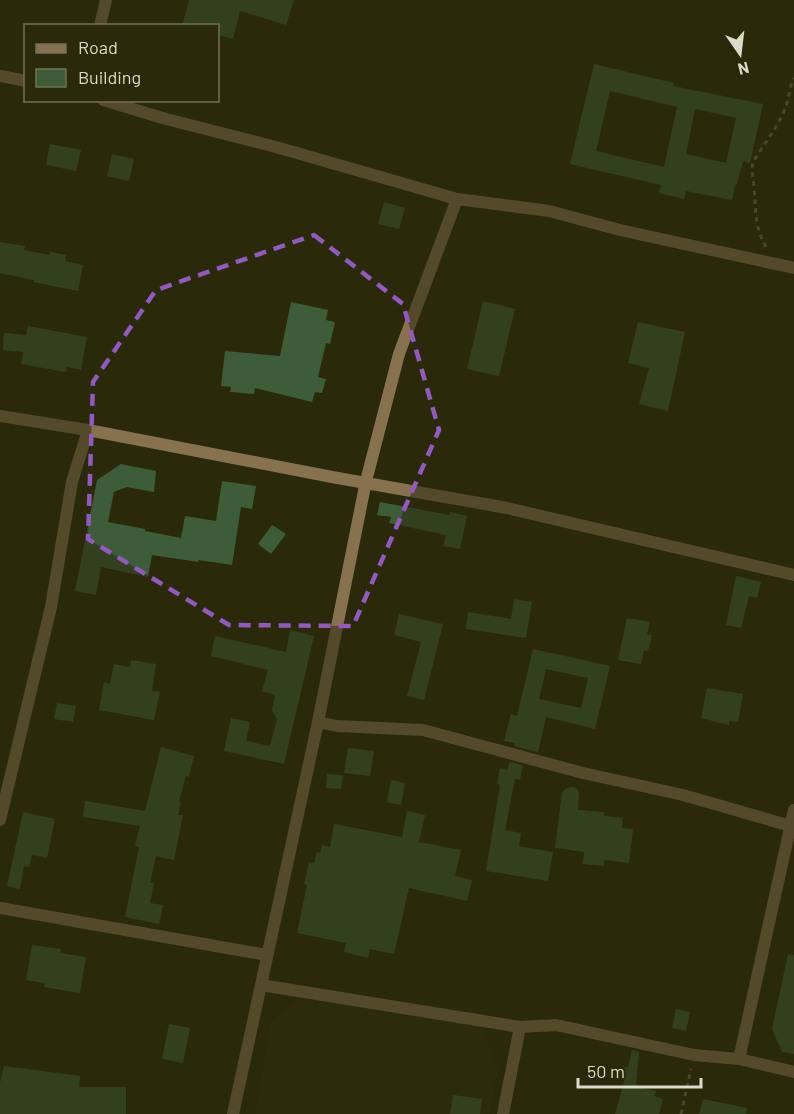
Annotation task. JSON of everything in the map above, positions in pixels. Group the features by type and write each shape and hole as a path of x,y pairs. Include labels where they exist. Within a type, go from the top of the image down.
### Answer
{"street":[{"path":"100,24 105,0"},
{"path":"0,76 24,81"},
{"path":"110,102 276,147 457,200 549,211 620,230 794,268"},
{"path":"233,1114 318,722 366,482 399,354 457,200"},
{"path":"0,416 88,430 507,508 794,575"},
{"path":"0,820 51,607 72,482 88,430"},
{"path":"318,722 337,726 423,730 583,773 683,795 792,826"},
{"path":"739,1059 794,810"},
{"path":"0,908 267,955"},
{"path":"261,985 520,1027 556,1025 694,1055 739,1059 794,1072"},
{"path":"503,1114 520,1027"}],"path":[{"path":"773,262 758,233 754,216 754,183 751,171 753,162 784,113 794,78"},
{"path":"681,1114 694,1055"}],"highlighted area":[{"path":"314,235 403,304 439,430 353,626 229,625 88,539 93,382 156,290"}],"shaded area":[{"path":"303,998 481,1027 498,1068 489,1114 255,1114 271,1021"}],"building":[{"path":"189,0 294,0 286,25 240,11 233,39 219,35 219,24 183,24"},
{"path":"594,64 674,83 673,86 763,104 750,163 743,161 732,200 686,191 684,199 659,193 661,185 570,164","holes":["610,91 677,107 664,167 596,151","695,109 736,118 726,163 686,154"]},
{"path":"50,144 81,150 76,171 46,165"},
{"path":"112,154 134,159 129,181 107,176"},
{"path":"384,202 405,208 399,229 378,224"},
{"path":"0,242 25,246 24,250 50,255 50,252 66,255 65,261 83,265 78,291 0,273"},
{"path":"483,301 515,309 499,376 467,369"},
{"path":"291,302 328,310 326,320 335,322 330,344 326,343 318,377 326,379 322,393 315,392 312,402 255,388 254,394 230,392 231,387 221,386 225,351 280,356"},
{"path":"638,322 685,332 668,411 639,404 649,368 628,363"},
{"path":"28,326 87,337 81,370 67,367 66,372 21,364 23,352 3,350 4,333 26,335"},
{"path":"121,464 156,471 154,492 127,487 114,492 108,522 181,538 185,516 216,521 222,481 256,486 252,509 241,507 232,565 152,555 148,577 101,567 96,595 75,591 97,480"},
{"path":"380,502 467,516 460,549 443,546 446,535 389,523 391,517 377,515"},
{"path":"272,525 286,534 271,554 258,544"},
{"path":"736,576 761,582 757,598 749,596 741,628 726,625"},
{"path":"514,599 532,602 526,638 466,629 468,612 511,619"},
{"path":"399,614 443,624 424,700 407,696 421,642 394,635"},
{"path":"627,618 650,622 647,634 652,635 648,651 644,650 641,664 618,660"},
{"path":"290,630 314,636 284,764 224,751 231,718 250,722 246,741 270,746 277,719 272,710 275,695 262,691 268,670 211,656 215,636 286,652"},
{"path":"533,649 610,666 595,729 546,717 538,752 504,741 511,714 517,716","holes":["546,669 588,678 581,708 539,699"]},
{"path":"131,660 156,664 152,691 160,692 154,720 99,710 104,682 110,684 114,664 130,667"},
{"path":"707,688 743,694 738,722 729,721 729,725 701,718"},
{"path":"57,703 76,706 73,722 54,719"},
{"path":"161,747 194,756 189,777 186,776 179,801 181,802 178,815 183,815 174,860 156,856 150,883 154,883 150,903 163,905 159,924 125,917 139,847 135,846 140,826 83,817 85,801 145,811"},
{"path":"348,748 374,751 370,776 344,773"},
{"path":"510,762 523,765 520,780 515,779 505,830 521,833 519,846 553,852 548,881 486,871 500,785 497,784 500,768 507,770"},
{"path":"327,774 343,775 341,789 326,788"},
{"path":"391,780 405,783 401,805 387,802"},
{"path":"571,787 576,788 579,792 578,810 604,812 604,816 623,818 622,828 633,829 629,863 604,860 604,866 583,864 584,852 555,848 562,793"},
{"path":"407,811 425,815 419,842 461,850 455,876 472,880 467,901 409,888 394,954 370,949 368,958 344,952 346,943 297,933 307,885 304,884 309,862 314,863 322,845 330,847 334,824 402,837"},
{"path":"23,812 55,819 47,858 32,855 29,867 24,866 20,889 7,886"},
{"path":"32,945 61,949 60,953 86,957 80,993 44,987 45,983 26,980"},
{"path":"788,954 794,955 794,1054 782,1052 772,1029"},
{"path":"676,1009 690,1012 686,1031 672,1028"},
{"path":"169,1024 190,1028 183,1063 162,1059"},
{"path":"632,1050 639,1052 636,1086 656,1091 654,1096 663,1099 659,1114 615,1114 624,1082 624,1067 628,1067"},
{"path":"4,1066 80,1076 79,1087 126,1087 126,1114 0,1114 0,1083"},
{"path":"453,1095 482,1099 480,1114 450,1114"},
{"path":"703,1099 747,1108 746,1114 699,1114"}]}
